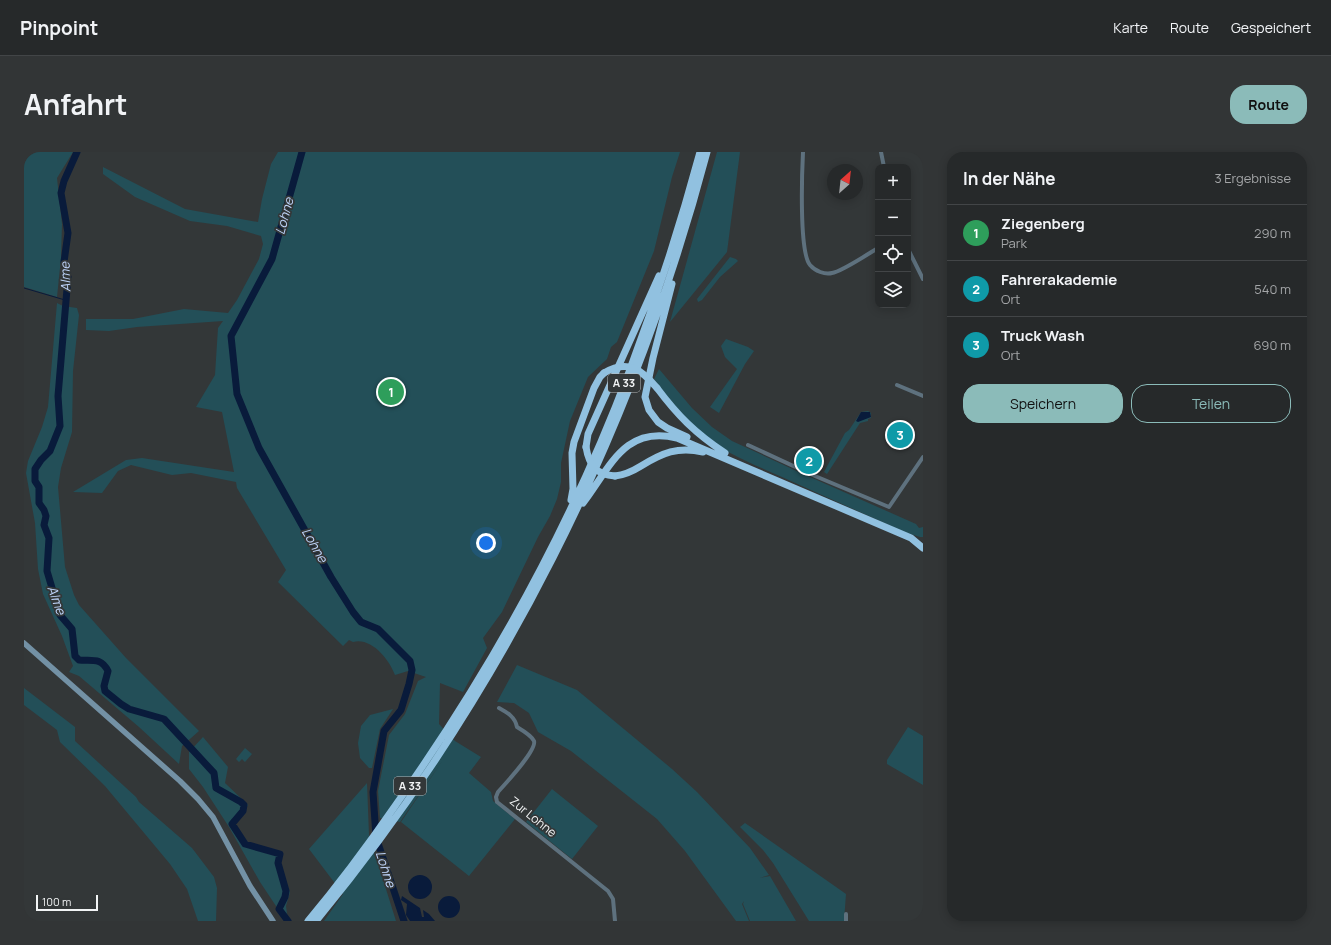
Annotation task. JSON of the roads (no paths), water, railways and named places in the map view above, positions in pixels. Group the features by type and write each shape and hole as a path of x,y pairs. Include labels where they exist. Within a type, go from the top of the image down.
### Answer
{"highway":[{"name":"A 33","path":"316,921 372,850 427,773 467,711 503,645 567,516 607,426 628,374 672,248 700,152"},
{"name":"A 33","path":"308,921 367,847 418,775 503,645 542,580 594,473 632,384 674,266 708,152"},
{"path":"672,248 667,254 654,288 588,434 586,447 588,458 598,470 609,476 616,476 629,473 659,455 678,450 698,451 727,457"},
{"path":"674,266 673,281 646,389 646,405 652,416 667,428 727,457"},
{"path":"567,516 573,489 572,453 574,442 594,388 600,377 604,373 616,367 628,366 643,372 683,420 727,457"},
{"path":"575,514 621,450 638,439 647,436 667,435 778,477 809,493 911,538 923,540"},
{"path":"911,538 923,548"}],"street":[{"path":"803,152 801,188 805,252 809,265 816,271 822,273 833,273 875,250"},
{"path":"881,152 883,164"},
{"path":"911,255 923,279"},
{"path":"897,384 923,396"},
{"path":"748,445 815,476 889,507 923,457"},
{"path":"24,643 180,781 198,799 214,817 250,886 273,921"},
{"name":"Zur Lohne","path":"499,708 512,716 516,721 517,727 532,738 534,741 534,746 524,761 498,792 496,797 497,802 608,891 613,899 615,921"},
{"path":"846,914 846,921"}],"waterway":[{"name":"Alme","path":"77,152 64,181 61,193 68,233 64,262 68,277 58,396 60,426 50,451 35,469 35,481 39,487 39,503 46,516 44,525 49,538 47,571 60,615 72,629 75,656 79,660 96,661 102,664 108,671 104,686 105,691 129,709 164,719 214,773 216,788 244,805 243,811 232,824 245,844 280,854 278,863 286,891 285,897 279,909 288,921"},
{"name":"Lohne","path":"302,152 272,259 231,336 237,394 259,448 331,577 353,612 361,622 378,629 410,661 412,670 401,710 384,731 373,792 376,837 404,921"},
{"path":"24,288 65,300"}],"place":[{"name":"Ziegenberg","path":"391,392"},
{"name":"Truck Wash","path":"900,435"},
{"name":"Fahrerakademie","path":"809,461"}]}
